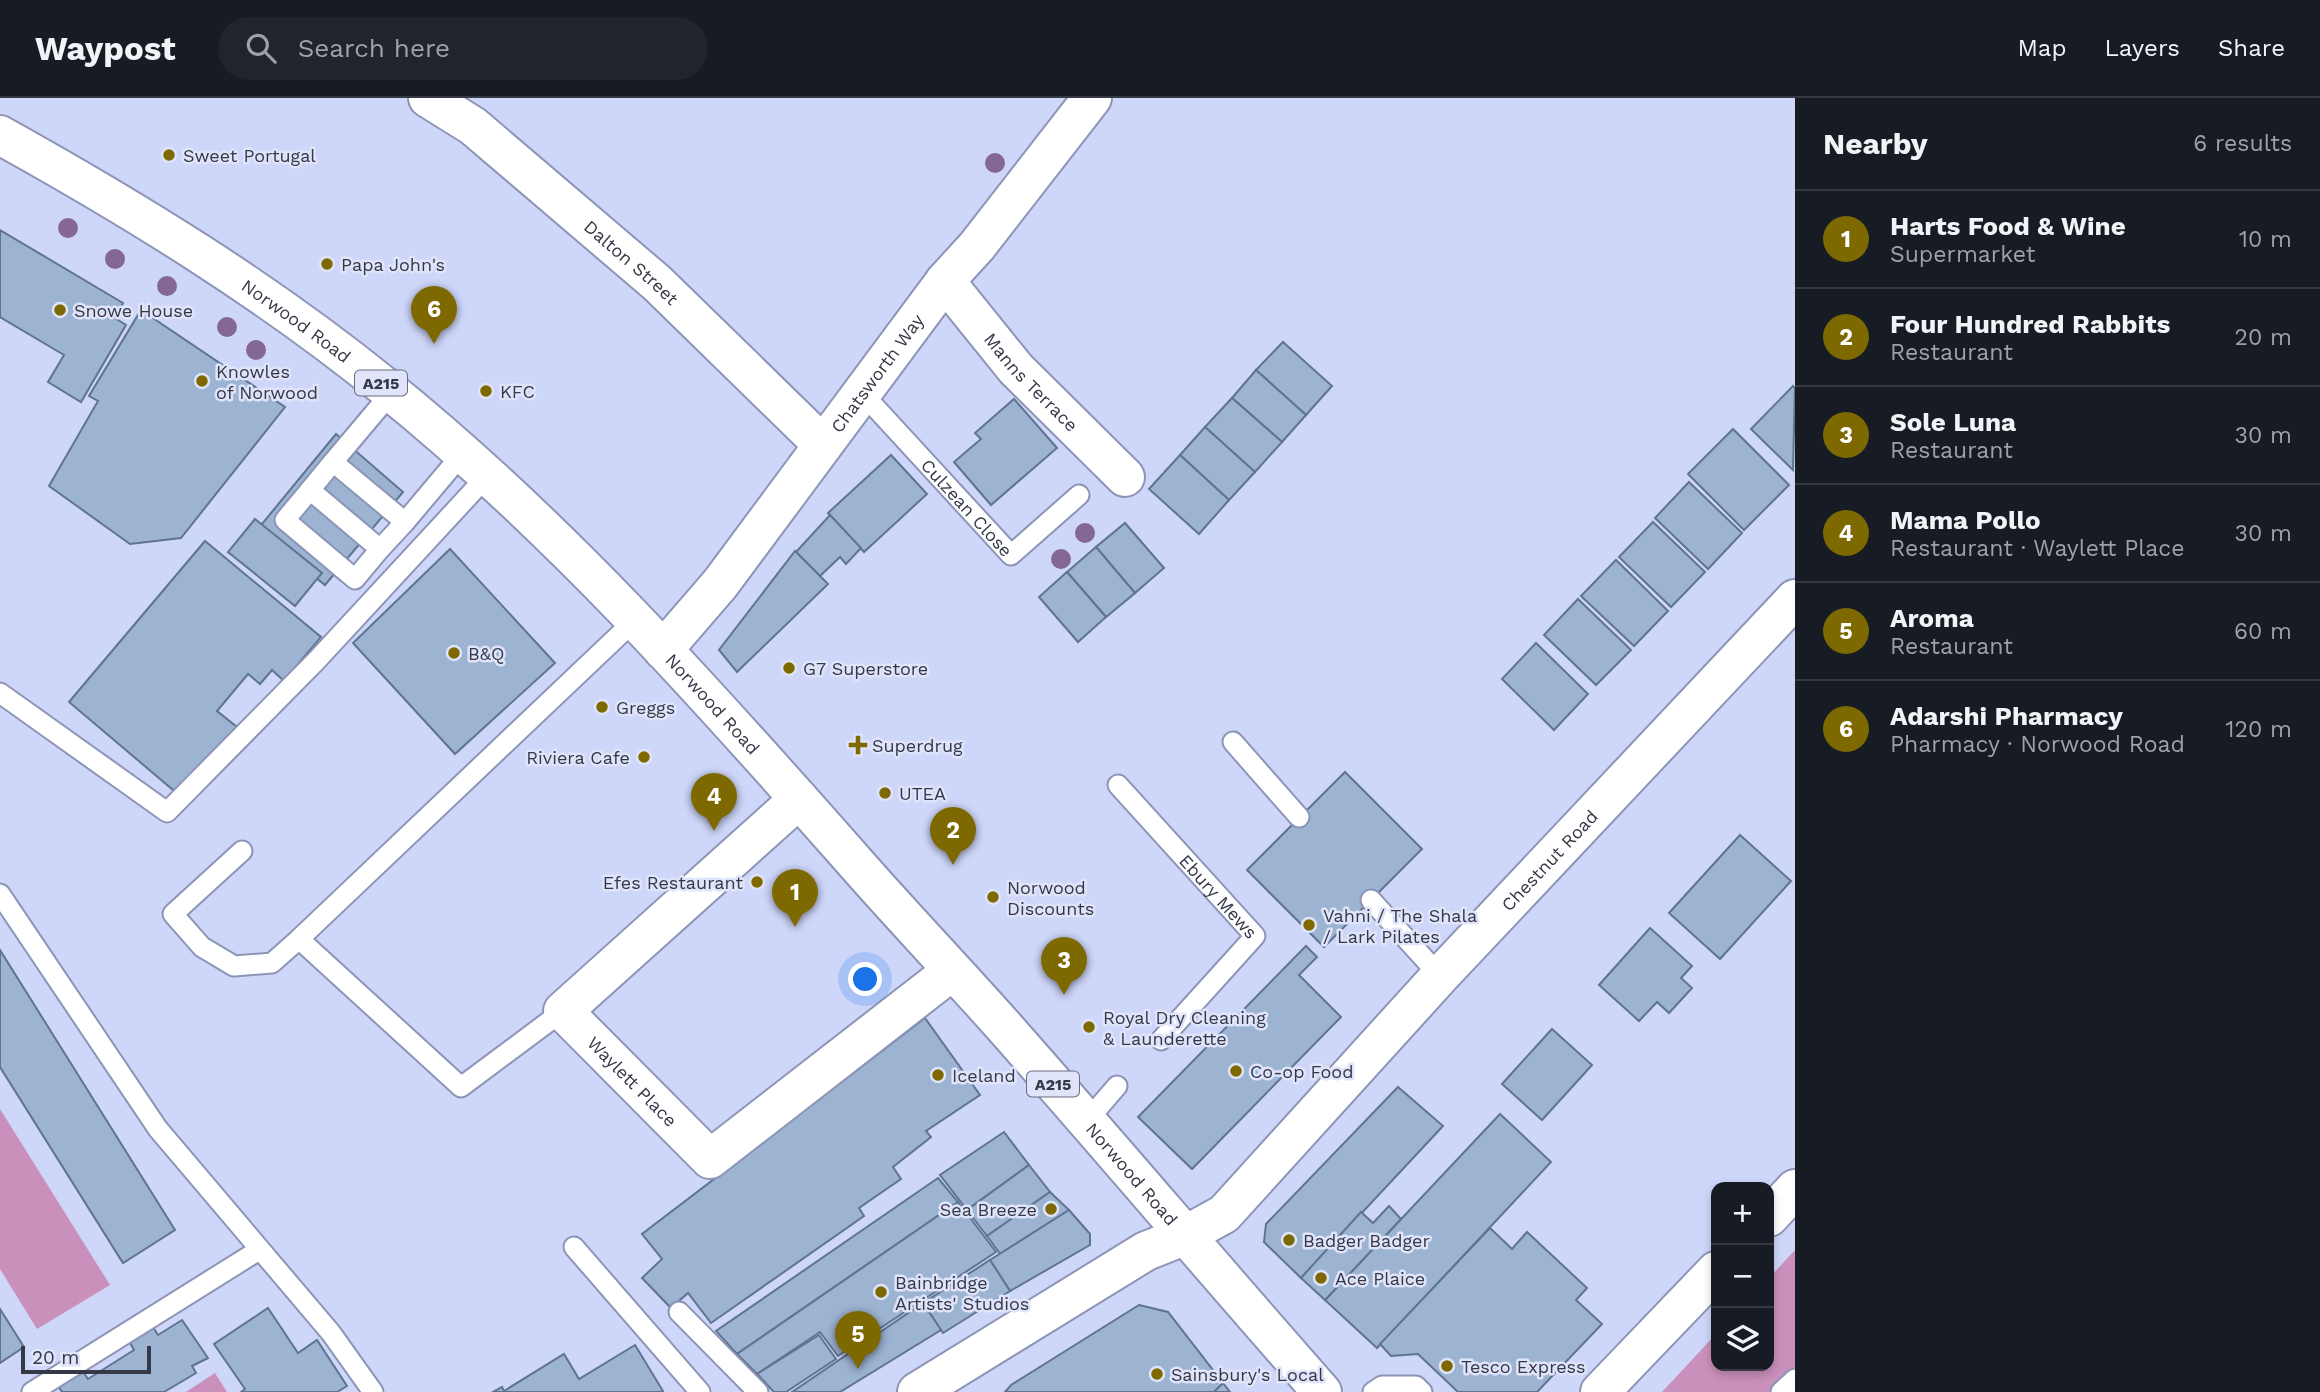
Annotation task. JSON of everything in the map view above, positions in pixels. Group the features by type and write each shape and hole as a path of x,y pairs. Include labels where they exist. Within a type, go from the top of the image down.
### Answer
{"street":[{"name":"Dalton Street","path":"428,98 473,127 657,282 822,444"},
{"name":"Chatsworth Way","path":"663,650 720,584 944,281 978,246 1092,98"},
{"name":"Norwood Road","path":"0,135 151,220 276,303 392,392 476,464 663,650 799,799 1322,1392"},
{"name":"Manns Terrace","path":"944,281 1016,369 1125,477"},
{"name":"Chestnut Road","path":"917,1392 1146,1251 1184,1236 1231,1208 1440,976 1795,599"},
{"path":"563,1011 799,799"},
{"name":"Waylett Place","path":"563,1011 710,1159 952,971"},
{"path":"1774,1212 1795,1189"},
{"path":"1600,1392 1711,1276"}],"lane":[{"path":"392,392 285,520 355,579 405,522 476,464"},
{"name":"Culzean Close","path":"863,394 1011,555 1079,495"},
{"path":"333,462 405,522"},
{"path":"0,693 167,812 316,661 476,464"},
{"path":"310,490 380,549"},
{"path":"242,851 173,914 202,947 234,966 272,963 635,621"},
{"path":"1233,742 1299,817"},
{"name":"Ebury Mews","path":"1118,785 1255,936 1161,1040"},
{"path":"0,894 158,1129 331,1333 373,1392"},
{"path":"1371,900 1440,976"},
{"path":"299,939 461,1087 563,1011"},
{"path":"1086,1122 1117,1086"},
{"path":"574,1247 700,1392"},
{"path":"32,1392 258,1250"},
{"path":"679,1311 758,1392"},
{"path":"1781,1392 1795,1379"},
{"path":"1373,1392 1382,1386 1416,1386 1422,1392"}],"shaded area":[{"path":"0,1109 110,1285 37,1329 0,1269"},
{"path":"1795,1250 1795,1392 1662,1392 1711,1339 1711,1371 1774,1371 1774,1273"},
{"path":"215,1373 227,1392 186,1392"}],"building":[{"name":"Snowe House","path":"0,230 123,303 115,318 126,325 81,402 48,382 64,355 0,317"},
{"path":"141,310 285,407 181,538 130,544 49,486 98,401 89,396"},
{"path":"1283,342 1332,386 1306,415 1256,370"},
{"path":"1256,370 1306,415 1282,442 1232,398"},
{"path":"1793,386 1795,388 1793,470 1751,429"},
{"path":"1232,398 1282,442 1255,472 1205,427"},
{"path":"1014,399 1057,448 991,505 954,462 981,439 975,433"},
{"path":"1205,427 1255,472 1229,500 1180,455"},
{"path":"1733,429 1789,485 1744,530 1688,474"},
{"path":"336,434 403,492 325,585 257,530"},
{"path":"891,455 927,494 864,552 828,513"},
{"path":"1180,455 1229,500 1199,534 1149,489"},
{"path":"1689,482 1742,533 1708,569 1655,518"},
{"path":"830,515 861,548 846,564 840,557 820,576 796,552"},
{"path":"255,519 322,573 295,606 228,552"},
{"path":"1653,522 1705,572 1671,607 1619,557"},
{"path":"1125,523 1164,568 1135,593 1096,547"},
{"path":"205,541 321,637 284,681 272,670 260,684 248,674 217,711 237,727 179,795 69,702"},
{"path":"1096,547 1135,593 1106,617 1067,572"},
{"name":"B&Q","path":"450,549 555,663 455,754 353,643"},
{"path":"795,551 828,584 737,672 719,650"},
{"path":"1616,560 1668,611 1634,646 1581,596"},
{"path":"1067,572 1106,617 1078,642 1039,597"},
{"path":"1578,599 1631,650 1596,685 1544,635"},
{"path":"1536,643 1588,694 1554,730 1502,679"},
{"path":"1345,772 1422,849 1324,947 1247,870"},
{"path":"1740,835 1791,881 1720,959 1669,913"},
{"path":"1650,928 1692,966 1681,978 1692,988 1669,1013 1657,1002 1639,1021 1599,985"},
{"name":"Co-op Food","path":"1306,946 1317,957 1299,975 1341,1017 1192,1169 1138,1117"},
{"path":"0,950 175,1230 123,1263 0,1067"},
{"path":"925,1018 980,1095 926,1131 931,1137 893,1167 901,1179 859,1208 864,1216 711,1323 688,1293 671,1308 642,1278 662,1259 642,1234"},
{"path":"1552,1029 1592,1065 1542,1120 1502,1084"},
{"path":"1398,1087 1443,1126 1301,1278 1264,1242 1266,1224"},
{"path":"1500,1114 1551,1162 1377,1348 1325,1300"},
{"path":"1004,1132 1029,1165 967,1210 940,1175"},
{"path":"1029,1165 1050,1192 987,1236 967,1210"},
{"path":"938,1178 958,1202 737,1354 716,1331"},
{"path":"1050,1192 1069,1210 1001,1255 987,1236"},
{"name":"Bainbridge Artists' Studios","path":"958,1202 996,1252 838,1356 820,1332 757,1374 737,1354"},
{"path":"1389,1206 1401,1219 1325,1300 1301,1278 1361,1212 1373,1223"},
{"path":"1069,1210 1090,1234 1090,1245 1010,1291 990,1260"},
{"path":"1490,1228 1512,1249 1527,1232 1587,1288 1576,1300 1602,1324 1537,1392 1458,1392 1418,1354 1391,1356 1380,1344"},
{"path":"990,1260 1010,1291 943,1333 923,1303"},
{"path":"923,1303 941,1330 840,1392 792,1392"},
{"path":"1139,1305 1168,1312 1223,1383 1214,1392 1005,1392 1011,1385"},
{"path":"268,1308 298,1353 317,1340 347,1386 337,1392 241,1392 245,1389 214,1344"},
{"path":"0,1309 24,1347 0,1363"},
{"path":"182,1320 208,1358 192,1366 196,1373 164,1392 62,1392 57,1384 81,1369 88,1379 134,1350 128,1339 151,1324 158,1335"},
{"path":"819,1335 836,1359 786,1392 774,1392 757,1374"},
{"path":"635,1345 663,1391 493,1392 502,1387 504,1391 564,1354 579,1379"},
{"path":"1223,1383 1230,1392 1214,1392"}],"place":[{"name":"Sweet Portugal","path":"169,155"},
{"name":"Papa John's","path":"327,264"},
{"name":"Snowe House","path":"60,310"},
{"name":"Adarshi Pharmacy","path":"434,344"},
{"name":"Knowles of Norwood","path":"202,381"},
{"name":"KFC","path":"486,391"},
{"name":"B&Q","path":"454,653"},
{"name":"G7 Superstore","path":"789,668"},
{"name":"Greggs","path":"602,707"},
{"name":"Superdrug","path":"858,745"},
{"name":"Riviera Cafe","path":"644,757"},
{"name":"UTEA","path":"885,793"},
{"name":"Mama Pollo","path":"714,831"},
{"name":"Four Hundred Rabbits","path":"953,865"},
{"name":"Efes Restaurant","path":"757,882"},
{"name":"Norwood Discounts","path":"993,897"},
{"name":"Vahni / The Shala / Lark Pilates","path":"1309,925"},
{"name":"Harts Food & Wine","path":"795,927"},
{"name":"Sole Luna","path":"1064,995"},
{"name":"Royal Dry Cleaning & Launderette","path":"1089,1027"},
{"name":"Co-op Food","path":"1236,1071"},
{"name":"Iceland","path":"938,1075"},
{"name":"Sea Breeze","path":"1051,1209"},
{"name":"Badger Badger","path":"1289,1240"},
{"name":"Ace Plaice","path":"1321,1278"},
{"name":"Bainbridge Artists' Studios","path":"881,1292"},
{"name":"Tesco Express","path":"1447,1366"},
{"name":"Aroma","path":"858,1369"},
{"name":"Sainsbury's Local","path":"1157,1374"}]}
